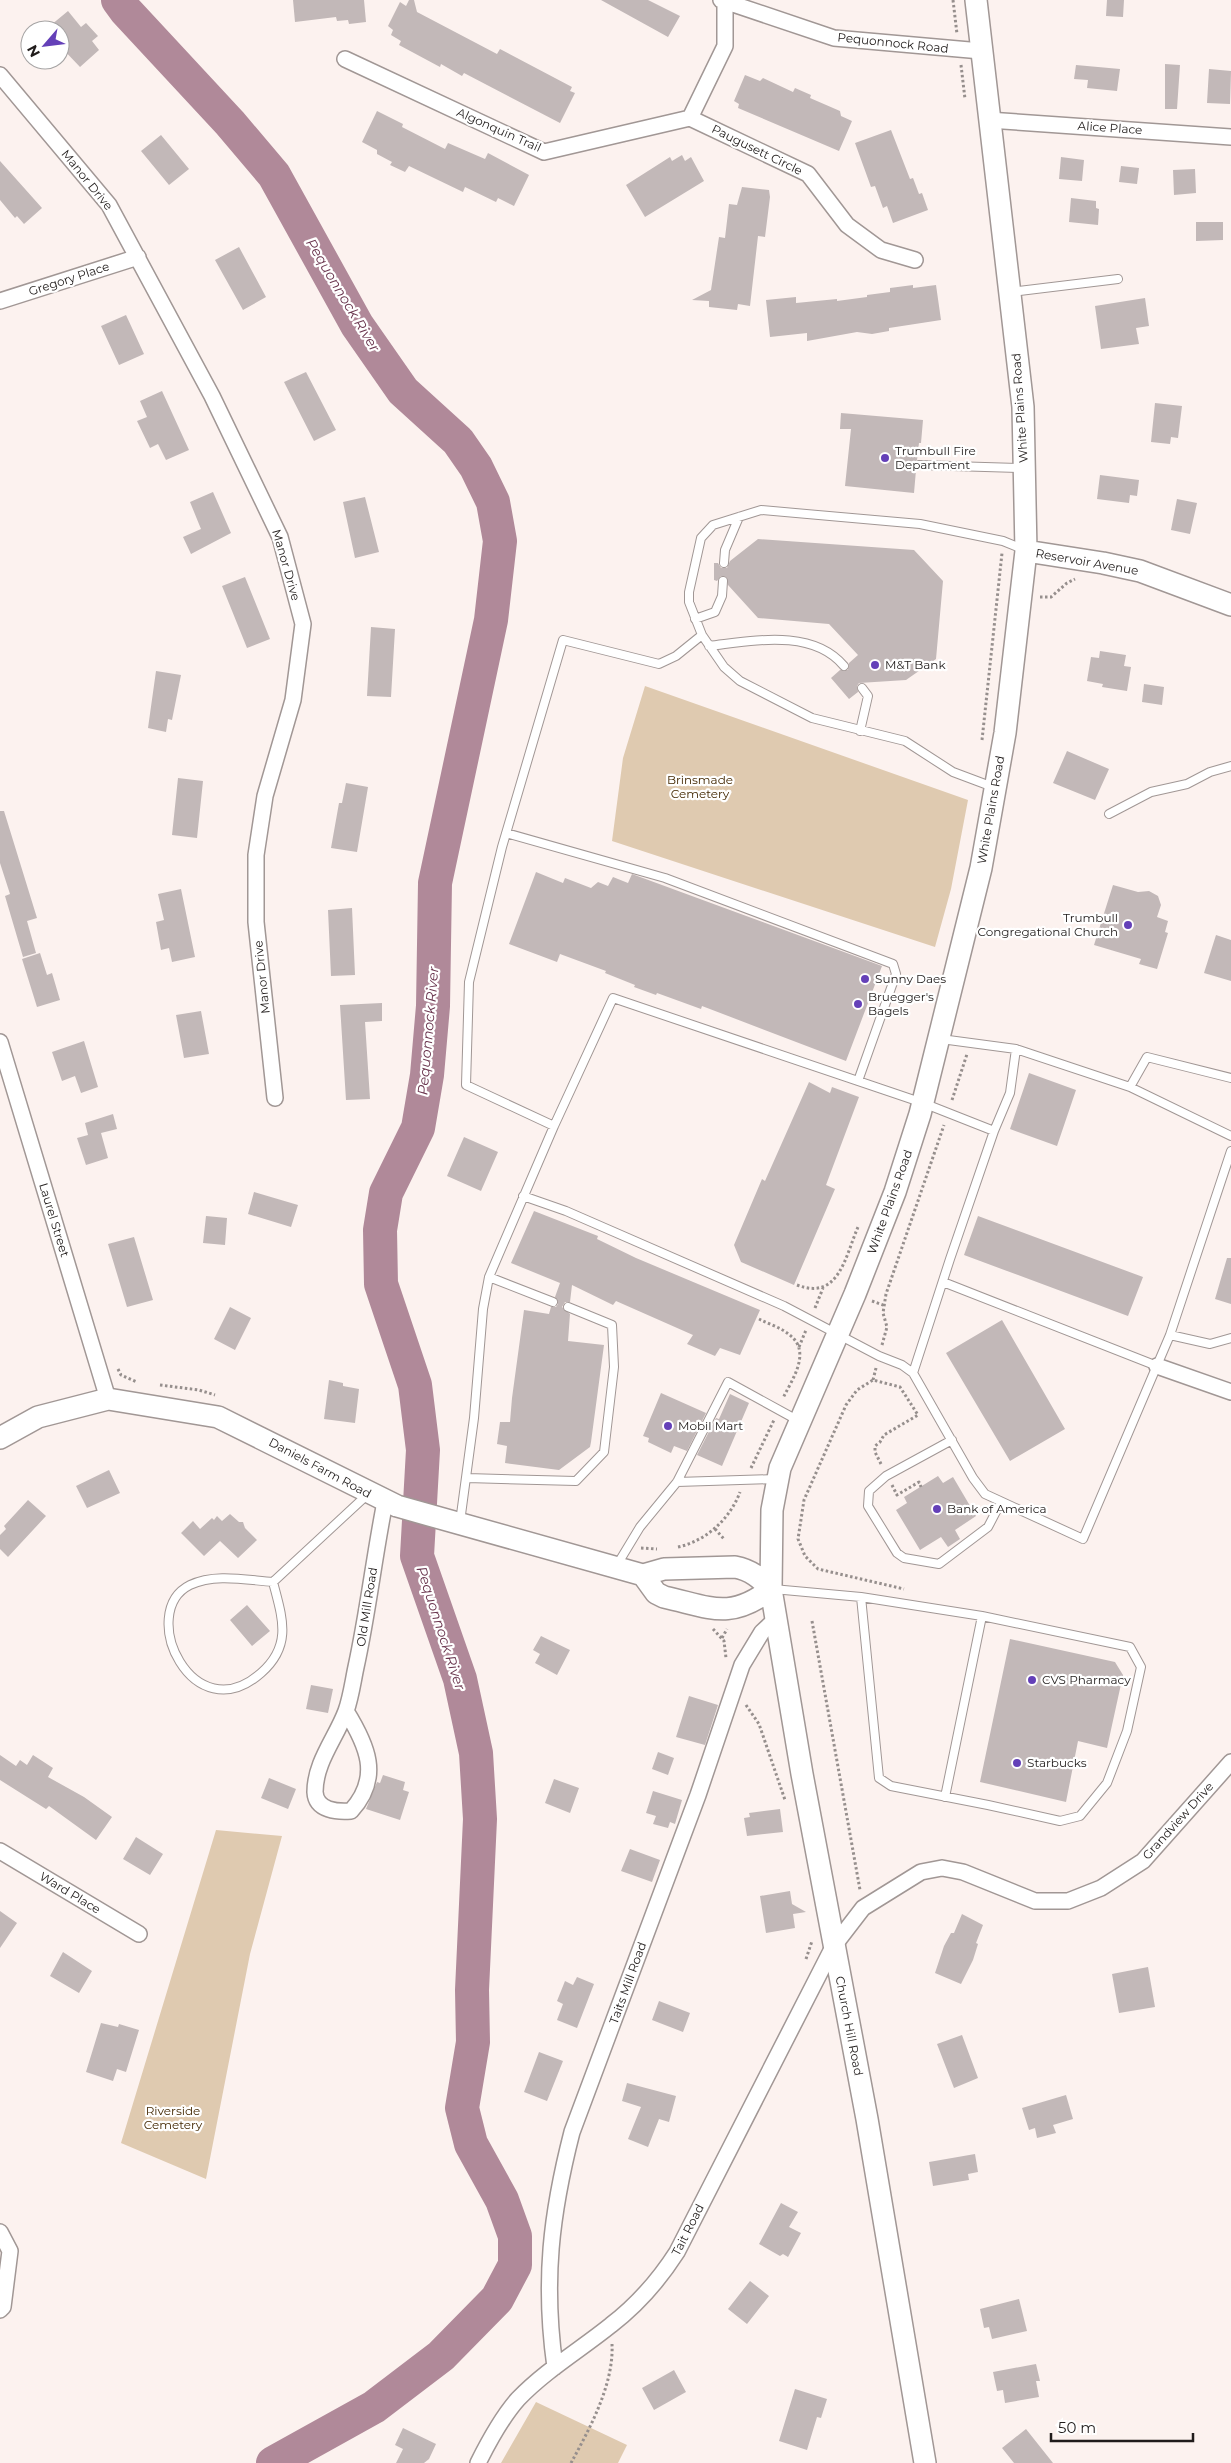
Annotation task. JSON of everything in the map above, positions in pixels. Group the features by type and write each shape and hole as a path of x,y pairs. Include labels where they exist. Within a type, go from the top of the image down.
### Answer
{"main road":[{"name":"White Plains Road","path":"771,1589 771,1520 776,1479 799,1421 840,1334 895,1192 923,1103 981,868 1005,733 1026,551 1024,468 1020,379 988,120 976,0"},
{"name":"Reservoir Avenue","path":"1026,551 1140,571 1231,605"},
{"name":"Daniels Farm Road","path":"0,1438 38,1417 108,1399 218,1417 294,1453 383,1501 436,1518 643,1575 664,1569 735,1567 746,1569 758,1576 771,1589"},
{"path":"643,1575 656,1593 664,1597 721,1609 745,1606 771,1589"},
{"name":"Church Hill Road","path":"771,1589 833,1948 867,2119 926,2463"}],"street":[{"name":"Pequonnock Road","path":"723,1 834,38 981,52"},
{"path":"690,118 725,46 723,1"},
{"name":"Algonquin Trail","path":"345,59 544,152 690,118"},
{"name":"Manor Drive","path":"0,75 109,205 212,396 280,537 303,624 293,700 266,796 256,854 256,922 275,1098"},
{"name":"Paugusett Circle","path":"690,118 808,174 847,225 881,250 915,260"},
{"name":"Alice Place","path":"988,120 1231,137"},
{"name":"Gregory Place","path":"0,301 138,257"},
{"name":"Laurel Street","path":"0,1042 108,1399"},
{"path":"1157,1366 1231,1392"},
{"name":"Old Mill Road","path":"346,1711 361,1736 368,1758 369,1778 365,1793 351,1811 334,1812 321,1805 315,1794 319,1768 346,1711 366,1622 383,1501"},
{"name":"Taits Mill Road","path":"555,2366 550,2333 548,2288 550,2242 558,2186 572,2132 698,1795 742,1665 762,1632 776,1619"},
{"name":"Grandview Drive","path":"833,1948 864,1908 921,1872 942,1868 963,1872 1035,1901 1068,1900 1101,1888 1143,1861 1231,1762"},
{"name":"Ward Place","path":"0,1852 139,1934"},
{"name":"Tait Road","path":"478,2463 507,2413 518,2399 555,2366 611,2326 662,2276 677,2252 833,1948"},
{"path":"0,2232 10,2250 3,2307 0,2310"}],"lane":[{"path":"1009,292 1118,280"},
{"path":"919,465 1024,468"},
{"path":"996,788 952,772 905,741 812,718 740,680 724,668 702,635 689,602 689,592 701,538 713,525 761,510 881,519 920,524 1003,541 1026,551"},
{"path":"724,564 725,550 739,517"},
{"path":"695,619 715,612 722,596 723,581"},
{"path":"554,1126 466,1085 470,982 506,833 563,640 659,664 676,656 702,635"},
{"path":"709,646 774,639 815,645 844,666"},
{"path":"860,731 868,696 862,688"},
{"path":"1110,814 1151,792 1187,784 1210,772 1231,766"},
{"path":"506,833 665,878 893,964 896,974 858,1081"},
{"path":"460,1524 467,1478 483,1309 490,1277 523,1196 613,998 923,1103 994,1131"},
{"path":"940,1039 1016,1049 1130,1087 1231,1136"},
{"path":"913,1373 994,1131 1010,1093 1016,1049"},
{"path":"1130,1087 1147,1057 1231,1078"},
{"path":"523,1196 566,1211 784,1306 879,1356 902,1365 913,1373 973,1478 985,1494 1083,1539 1170,1335 1231,1151"},
{"path":"490,1277 553,1302"},
{"path":"944,1282 1157,1366"},
{"path":"467,1478 576,1481 604,1452 614,1367 612,1325 568,1307"},
{"path":"1170,1335 1210,1344 1231,1338"},
{"path":"616,1568 640,1527 677,1482 728,1382 799,1421"},
{"path":"952,1440 886,1476 869,1490 868,1506 892,1548 904,1558 939,1564 988,1526 1001,1502"},
{"path":"677,1482 776,1479"},
{"path":"273,1582 283,1619 282,1642 273,1663 256,1678 229,1690 211,1688 195,1678 179,1663 171,1646 169,1621 176,1596 189,1586 209,1579 231,1578 273,1582 383,1501"},
{"path":"771,1589 861,1597 982,1616 1130,1647 1141,1667 1127,1731 1107,1783 1080,1816 1060,1821 988,1804 891,1786 878,1778 861,1597"},
{"path":"945,1797 982,1616"}],"path":[{"path":"953,0 966,104"},
{"path":"981,742 1003,541"},
{"path":"1048,596 1051,597 1067,583 1079,579"},
{"path":"887,1326 883,1314 886,1294 917,1208 970,1044"},
{"path":"797,1285 806,1289 818,1290 835,1280 859,1224"},
{"path":"716,1529 724,1539"},
{"path":"812,1621 864,1908"},
{"path":"711,1626 722,1638 726,1646 726,1663"},
{"path":"722,1638 727,1629"},
{"path":"743,1700 760,1724 785,1801"},
{"path":"805,1962 813,1939"},
{"path":"571,2463 589,2428 612,2361 611,2326"}],"green space":[{"name":"Brinsmade Cemetery","path":"645,686 968,800 951,889 935,947 612,841 623,758"},
{"name":"Riverside Cemetery","path":"216,1830 282,1836 250,1954 206,2179 121,2143"},
{"path":"536,2402 627,2445 618,2463 501,2463"}],"building":[{"path":"293,0 364,0 366,22 349,24 348,20 337,21 336,17 295,22"},
{"path":"409,0 414,0 417,12 497,54 500,49 572,87 570,91 575,93 560,123 464,73 462,76 441,64 440,67 399,45 401,41 391,35 393,30 388,26 400,2 406,6"},
{"path":"601,0 648,0 680,16 668,37"},
{"path":"1107,0 1124,0 1123,17 1106,16"},
{"path":"68,11 81,27 86,23 98,36 92,41 99,50 80,67 70,56 70,20 57,20"},
{"path":"1165,64 1180,65 1177,109 1165,109"},
{"path":"1076,65 1120,69 1117,91 1087,88 1088,80 1074,79"},
{"path":"1209,69 1231,71 1230,104 1207,103"},
{"path":"745,75 760,81 763,78 793,92 795,88 811,95 810,98 840,111 841,116 852,121 839,151 738,108 739,104 734,101"},
{"path":"377,111 403,124 402,127 445,149 448,143 485,159 488,153 529,175 514,206 498,198 496,202 465,187 463,192 409,166 405,172 390,165 392,162 377,154 377,150 362,142"},
{"path":"891,130 910,179 913,178 919,194 922,193 928,210 893,223 887,206 883,208 875,186 871,187 855,143"},
{"path":"161,135 189,169 169,185 141,151"},
{"path":"682,155 685,161 691,157 704,181 645,217 626,185 670,157 672,161"},
{"path":"1061,157 1084,160 1082,181 1059,179"},
{"path":"0,161 42,208 24,224 17,216 15,218 0,200"},
{"path":"1121,166 1139,168 1137,184 1119,182"},
{"path":"1195,169 1196,193 1174,195 1173,170"},
{"path":"742,187 769,190 770,197 765,237 758,236 750,306 738,304 737,310 709,307 709,301 692,300 711,290 719,237 725,238 729,204 737,205"},
{"path":"1071,198 1096,201 1096,208 1099,209 1098,225 1069,222"},
{"path":"1196,222 1223,222 1223,240 1196,241"},
{"path":"239,247 266,297 243,310 215,260"},
{"path":"913,285 913,288 936,285 941,320 889,328 889,331 872,334 857,332 807,341 807,333 770,337 766,300 796,297 796,303 837,299 837,301 867,297 867,295 890,292 890,288"},
{"path":"1145,298 1149,326 1136,328 1139,344 1101,349 1095,306"},
{"path":"126,315 144,354 119,365 101,326"},
{"path":"306,372 336,430 314,441 284,382"},
{"path":"162,391 189,450 166,460 158,444 150,448 137,421 147,417 140,401"},
{"path":"1155,403 1182,406 1178,438 1171,437 1170,444 1151,442"},
{"path":"841,413 923,420 921,443 919,443 917,460 913,464 916,470 914,493 845,486 851,429 840,429"},
{"path":"1100,475 1139,480 1137,496 1130,495 1129,503 1097,499"},
{"path":"213,492 231,533 191,554 183,537 201,529 190,502"},
{"path":"365,497 379,552 355,558 343,502"},
{"path":"1177,499 1197,503 1190,534 1171,530"},
{"path":"758,539 914,550 943,581 936,659 906,680 859,683 857,686 858,692 849,699 831,678 840,670 848,670 849,663 858,655 829,624 758,618 728,585 726,577 721,576 717,581 714,580 714,563 718,563 721,568 727,568 730,561"},
{"path":"245,577 270,639 247,648 222,586"},
{"path":"371,627 395,629 391,697 367,696"},
{"path":"1100,651 1126,655 1124,666 1131,667 1127,691 1102,687 1103,684 1087,681 1091,657 1099,658"},
{"path":"156,671 181,675 172,720 168,719 166,732 148,728"},
{"path":"1144,684 1164,687 1162,705 1142,702"},
{"path":"1067,751 1109,769 1095,800 1053,783"},
{"path":"178,778 203,781 197,838 172,835"},
{"path":"346,783 368,787 357,852 331,848 339,803 342,803"},
{"path":"0,811 4,811 37,918 27,921 36,953 23,957 5,896 10,894 0,863"},
{"path":"536,872 563,883 565,878 591,888 598,882 608,886 613,877 628,883 632,874 882,966 846,1061 702,1006 701,1009 634,987 635,985 605,973 606,971 560,954 557,962 509,944"},
{"name":"Trumbull Congregational Church","path":"1113,885 1138,892 1149,891 1158,896 1161,905 1157,917 1168,921 1165,932 1168,933 1157,969 1139,964 1141,959 1094,945"},
{"path":"181,889 195,957 172,962 169,948 161,950 156,922 164,920 158,894"},
{"path":"352,908 355,975 331,976 328,910"},
{"path":"1216,935 1231,940 1231,981 1204,973"},
{"path":"40,953 47,975 52,973 60,1000 37,1007 22,959"},
{"path":"382,1003 382,1021 365,1022 370,1099 346,1100 340,1005"},
{"path":"201,1011 209,1054 184,1058 176,1015"},
{"path":"84,1041 98,1087 81,1093 75,1076 62,1081 52,1052"},
{"path":"1029,1073 1076,1090 1057,1146 1010,1129"},
{"path":"809,1082 830,1093 832,1087 859,1097 826,1185 835,1189 794,1285 741,1262 734,1245 762,1179 765,1181"},
{"path":"113,1114 117,1129 101,1133 108,1158 86,1165 77,1138 88,1135 85,1123"},
{"path":"464,1137 498,1152 481,1191 447,1176"},
{"path":"254,1192 298,1205 291,1227 248,1214"},
{"path":"534,1211 598,1236 597,1239 636,1258 760,1310 740,1355 720,1348 715,1356 687,1344 693,1335 616,1301 613,1305 572,1285 570,1302 565,1302 562,1307 570,1314 568,1341 604,1345 590,1447 559,1470 505,1463 507,1446 497,1444 500,1422 510,1422 524,1310 549,1314 551,1307 556,1307 558,1304 555,1297 560,1283 511,1263"},
{"path":"206,1216 227,1218 225,1245 203,1243"},
{"path":"978,1216 1143,1277 1128,1316 964,1255"},
{"path":"134,1237 153,1300 127,1307 108,1244"},
{"path":"1227,1258 1231,1258 1231,1304 1215,1299"},
{"path":"230,1307 251,1318 235,1350 214,1339"},
{"path":"1002,1320 1065,1429 1010,1461 946,1353"},
{"path":"329,1380 343,1383 343,1386 359,1389 355,1423 324,1419"},
{"name":"Mobil Mart","path":"661,1393 706,1413 687,1451 674,1446 671,1453 648,1442 649,1438 643,1436"},
{"path":"730,1394 749,1403 722,1466 697,1455 716,1418 719,1419"},
{"path":"109,1470 120,1493 87,1508 76,1486"},
{"path":"938,1476 943,1483 953,1477 976,1516 955,1530 960,1539 948,1547 941,1537 920,1550 896,1510 907,1503 904,1497"},
{"path":"28,1500 46,1516 8,1557 0,1549 0,1535 6,1529 4,1526"},
{"path":"230,1514 239,1522 243,1522 245,1528 257,1540 238,1558 220,1541 204,1556 181,1533 193,1521 200,1529 212,1518 214,1520 217,1516 222,1521"},
{"path":"247,1605 270,1631 252,1646 230,1620"},
{"path":"541,1636 570,1650 557,1675 535,1663 540,1654 533,1650"},
{"path":"1010,1639 1115,1662 1123,1675 1107,1748 1078,1741 1066,1802 980,1782"},
{"path":"311,1685 333,1689 328,1713 306,1709"},
{"path":"689,1696 718,1705 705,1745 676,1737"},
{"path":"658,1752 674,1758 668,1775 652,1769"},
{"path":"0,1755 16,1766 20,1760 27,1765 33,1755 53,1768 48,1777 84,1797 112,1817 96,1840 49,1806 46,1809 0,1780"},
{"path":"383,1775 405,1782 403,1790 409,1792 400,1820 366,1809 377,1782 380,1783"},
{"path":"269,1778 296,1789 288,1809 261,1798"},
{"path":"554,1779 579,1788 570,1813 545,1803"},
{"path":"653,1791 682,1800 675,1824 670,1822 668,1828 653,1824 656,1816 646,1813"},
{"path":"780,1809 783,1832 747,1836 744,1818 750,1817 749,1813"},
{"path":"136,1837 163,1854 150,1875 123,1859"},
{"path":"630,1849 660,1860 652,1882 621,1871"},
{"path":"790,1891 792,1904 806,1912 793,1914 795,1928 766,1933 760,1896"},
{"path":"0,1911 17,1923 0,1948"},
{"path":"962,1914 983,1925 976,1943 978,1944 973,1960 961,1984 935,1973 944,1946 951,1933 954,1933"},
{"path":"63,1952 92,1971 79,1993 50,1976"},
{"path":"1148,1967 1155,2007 1119,2013 1112,1974"},
{"path":"577,1977 594,1984 577,2028 557,2020 563,2004 557,2001 565,1981 573,1985"},
{"path":"659,2001 690,2013 683,2032 652,2020"},
{"path":"101,2023 118,2027 119,2024 139,2030 126,2072 117,2069 113,2081 86,2072"},
{"path":"962,2035 978,2078 954,2088 937,2044"},
{"path":"539,2052 563,2061 547,2101 524,2092"},
{"path":"627,2083 676,2096 669,2122 659,2119 648,2147 628,2139 641,2107 622,2101"},
{"path":"1066,2095 1073,2119 1053,2125 1056,2133 1037,2138 1035,2128 1029,2130 1022,2108"},
{"path":"975,2154 978,2172 968,2174 969,2180 933,2186 929,2162"},
{"path":"781,2203 798,2212 789,2227 801,2233 788,2257 783,2254 780,2256 759,2244"},
{"path":"750,2281 769,2296 747,2324 728,2309"},
{"path":"1019,2299 1027,2331 992,2339 989,2327 984,2328 980,2309"},
{"path":"1036,2364 1040,2381 1036,2381 1039,2397 1005,2403 1003,2390 997,2391 993,2372"},
{"path":"674,2370 686,2392 654,2410 642,2388"},
{"path":"795,2389 827,2399 821,2418 817,2417 807,2450 779,2441"},
{"path":"403,2428 436,2444 429,2459 424,2463 396,2463 403,2449 395,2445"},
{"path":"1026,2429 1053,2463 1014,2463 1002,2448"}],"waterway":[{"name":"Pequonnock River","path":"118,0 230,123 274,175 357,325 403,391 458,441 476,467 493,502 500,541 491,620 435,883 433,1006 427,1075 418,1128 386,1193 380,1230 381,1284 415,1385 423,1450 417,1556 460,1679 476,1753 480,1819 472,1990 473,2042 462,2108 471,2144 502,2200 515,2236 515,2265 497,2299 441,2356 374,2407 273,2463"}],"place":[{"name":"Trumbull Fire Department","path":"885,458"},
{"name":"M&T Bank","path":"875,665"},
{"name":"Trumbull Congregational Church","path":"1128,925"},
{"name":"Sunny Daes","path":"865,979"},
{"name":"Bruegger's Bagels","path":"858,1004"},
{"name":"Mobil Mart","path":"668,1426"},
{"name":"Bank of America","path":"937,1509"},
{"name":"CVS Pharmacy","path":"1032,1680"},
{"name":"Starbucks","path":"1017,1763"}]}
